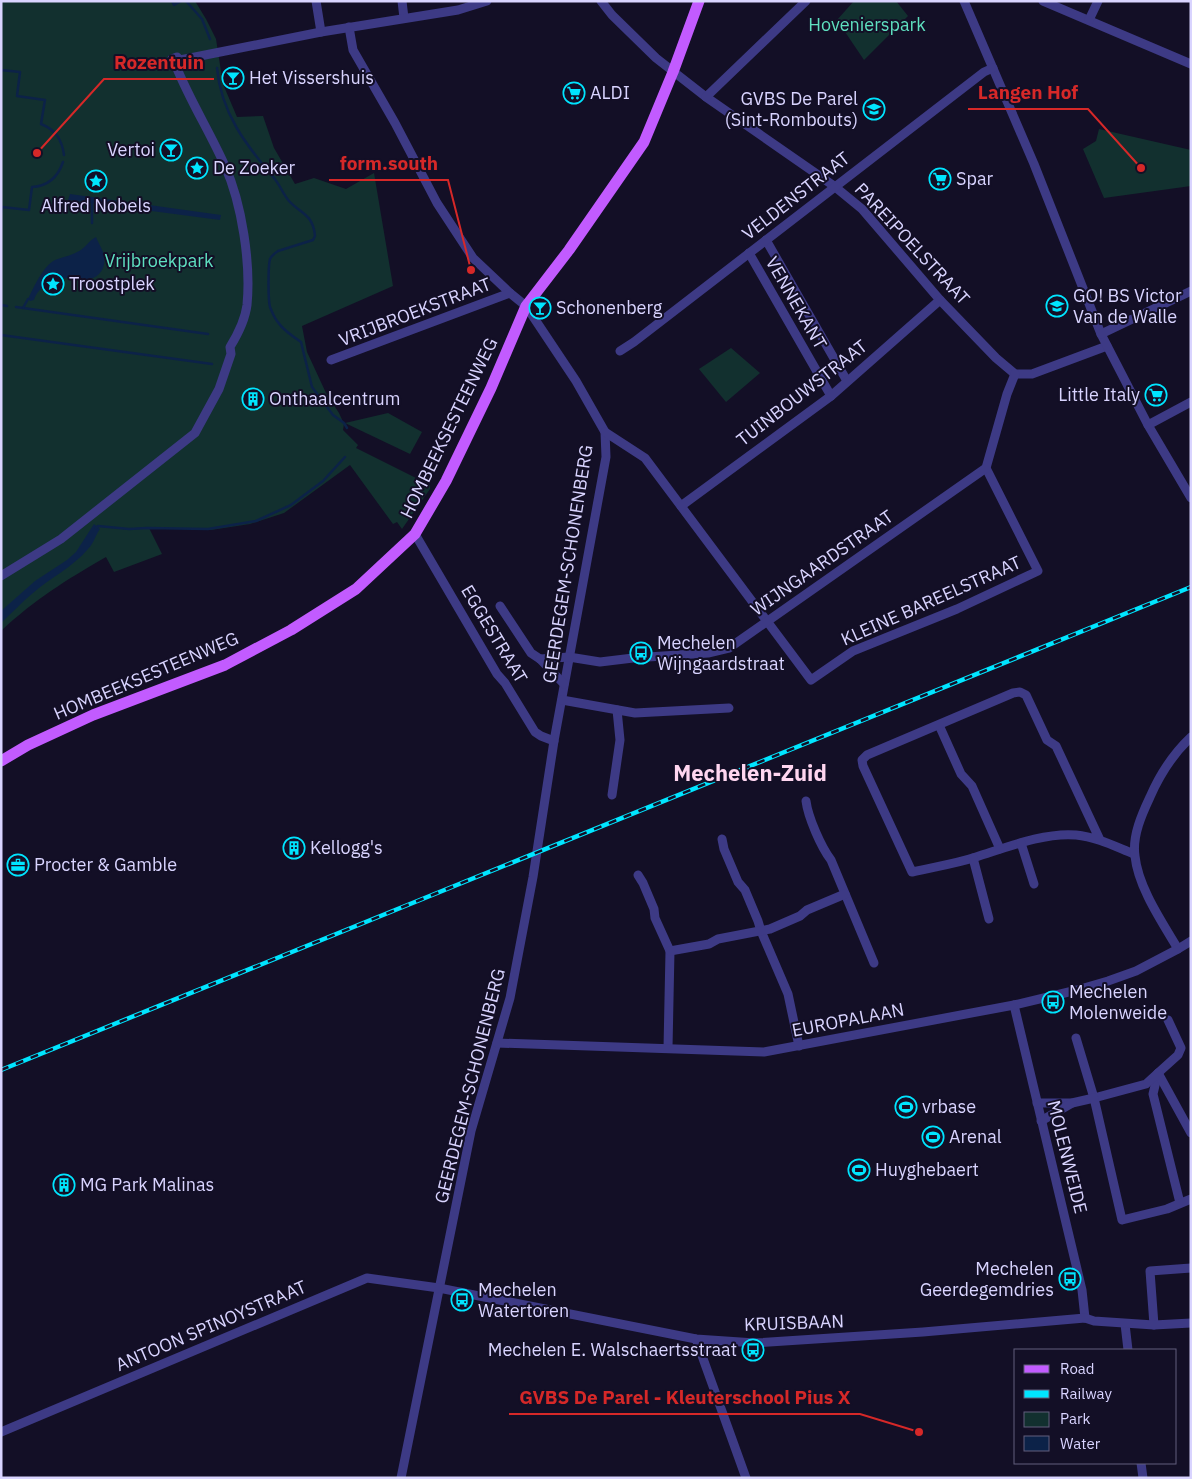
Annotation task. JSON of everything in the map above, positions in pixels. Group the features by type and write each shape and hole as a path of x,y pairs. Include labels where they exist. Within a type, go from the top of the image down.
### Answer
{"main road":[{"name":"HOMBEEKSESTEENWEG","path":"1,761 28,745 93,715 225,665 291,630 356,589 415,534 446,481 487,397 526,306 569,250 644,142 673,72 699,1"}],"street":[{"path":"316,1 321,32"},
{"path":"402,1 404,18"},
{"path":"1,576 61,539 195,433 219,389 231,354 230,347 240,330 247,306 247,271 244,241 233,186 175,60 349,27 458,10 487,1"},
{"name":"PAREIPOELSTRAAT","path":"601,1 624,27 673,72 834,186 862,209 940,300 996,358 1015,374"},
{"path":"706,97 806,1"},
{"path":"964,1 1034,164 1101,334 1148,425 1191,498"},
{"path":"1043,1 1191,64"},
{"path":"1088,20 1098,1"},
{"name":"GEERDEGEM-SCHONENBERG","path":"349,27 353,50 437,203 473,258 526,306 576,381 605,432 606,457 554,741 532,884 510,998 471,1131 401,1478"},
{"name":"VELDENSTRAAT","path":"620,351 984,72 993,68"},
{"name":"VENNEKANT","path":"766,240 847,381"},
{"name":"VENNEKANT","path":"749,253 831,396"},
{"path":"1101,334 1191,291"},
{"name":"VRIJBROEKSTRAAT","path":"330,360 510,293"},
{"name":"TUINBOUWSTRAAT","path":"681,506 831,396 940,300"},
{"path":"986,468 1007,394 1015,374 1032,374 1107,346"},
{"path":"1148,425 1191,402"},
{"name":"KLEINE BAREELSTRAAT","path":"605,432 645,458 811,680 853,651 957,609 1038,571 986,468"},
{"name":"WIJNGAARDSTRAAT","path":"540,659 570,657 600,662 708,653 729,648 986,468"},
{"name":"EGGESTRAAT","path":"415,534 497,674 505,683 535,732 554,741"},
{"path":"500,606 531,653 540,659 564,684"},
{"path":"1100,840 1056,746 1047,740 1026,695 1020,692 1013,693 867,755 862,760 863,766 912,872 973,858 1021,843 1059,835 1077,835 1100,840 1134,854"},
{"name":"GEERDEGEM-SCHONENBERG","path":"562,700 635,714 729,708"},
{"path":"612,795 620,740 617,710"},
{"path":"939,726 961,774 972,786 1000,849"},
{"path":"1178,949 1143,887 1134,854 1137,830 1159,777 1180,748 1191,737"},
{"path":"806,801 807,810 825,852 831,860 874,963"},
{"path":"722,839 724,849 738,882 744,890 758,921 788,994 799,1046"},
{"path":"1021,843 1034,884"},
{"path":"973,858 989,919"},
{"path":"638,875 654,909 655,918 670,951 668,1048"},
{"path":"670,951 709,944 718,939 749,932 761,931 800,916 806,910 845,894"},
{"name":"EUROPALAAN","path":"497,1043 764,1052 1014,1005 1108,981 1136,971 1191,941"},
{"name":"MOLENWEIDE","path":"1014,1005 1082,1290 1085,1318"},
{"path":"1037,1102 1072,1103 1146,1084 1178,1055 1181,1048 1168,1020"},
{"path":"1076,1038 1094,1098 1122,1220 1167,1209 1191,1199"},
{"path":"1158,1073 1191,1133"},
{"path":"1158,1073 1153,1094 1180,1203"},
{"path":"1041,1121 1072,1103"},
{"path":"1154,1325 1150,1271 1191,1268"},
{"name":"ANTOON SPINOYSTRAAT","path":"1,1432 367,1278 439,1288"},
{"name":"KRUISBAAN","path":"439,1288 696,1339 756,1343 924,1332 1085,1318 1094,1321 1126,1324 1191,1323"},
{"path":"1126,1324 1128,1349"},
{"path":"696,1339 746,1478"},
{"path":"1142,1464 1143,1478"}],"green space":[{"name":"Vrijbroekpark","path":"1,1 195,1 216,39 223,84 237,117 263,116 274,148 295,184 314,178 346,189 374,173 393,286 302,326 307,352 326,393 339,413 344,424 343,430 358,445 356,448 430,485 430,489 402,529 397,522 393,524 350,465 284,513 250,524 211,530 149,528 162,554 114,572 106,557 51,591 1,631"},
{"name":"Hovenierspark","path":"854,1 896,1 908,16 864,60 837,20"},
{"path":"1099,129 1191,150 1191,186 1104,198 1083,149 1096,141"},
{"path":"731,348 760,373 726,402 699,369"},
{"path":"388,413 422,432 410,454 345,423"}],"water":[{"path":"70,194 221,215 220,220 68,200"},
{"path":"96,237 104,257 102,271 99,274 85,280 58,279 43,287 34,300 30,301 28,299 39,277 51,263 80,251"},
{"path":"94,524 100,529 92,544 82,555 33,593 1,623 1,611 35,581 76,552"}],"waterway":[{"path":"172,1 174,5 181,1"},
{"path":"186,1 202,19 210,39"},
{"path":"217,68 224,100 237,128 289,201 306,215 312,223 315,236 313,240 278,251 270,259 269,303 279,324 301,342 312,387 333,415 344,423 347,428"},
{"path":"1,70 20,72 17,96 45,100 41,124 51,129 57,136 62,145 64,155"},
{"path":"1,212 2,207 29,210 32,187 43,185 52,180 63,162"},
{"path":"92,203 92,223"},
{"path":"23,308 28,299"},
{"path":"1,305 7,306"},
{"path":"16,307 208,334"},
{"path":"1,335 212,364"},
{"path":"96,528 98,526 129,529 208,529 256,521 291,505 323,481 345,457"}],"railway":[{"path":"1,1070 1191,587"}],"place":[{"name":"Het Vissershuis","path":"233,78"},
{"name":"ALDI","path":"574,93"},
{"name":"GVBS De Parel (Sint-Rombouts)","path":"874,109"},
{"name":"Vertoi","path":"171,150"},
{"name":"Rozentuin","path":"37,153"},
{"name":"De Zoeker","path":"197,168"},
{"name":"Langen Hof","path":"1141,168"},
{"name":"Spar","path":"940,179"},
{"name":"Alfred Nobels","path":"96,181"},
{"name":"form.south","path":"471,270"},
{"name":"Troostplek","path":"53,284"},
{"name":"GO! BS Victor Van de Walle","path":"1057,306"},
{"name":"Schonenberg","path":"540,308"},
{"name":"Little Italy","path":"1156,395"},
{"name":"Onthaalcentrum","path":"253,399"},
{"name":"Mechelen Wijngaardstraat","path":"641,653"},
{"name":"Kellogg's","path":"294,848"},
{"name":"Procter & Gamble","path":"18,865"},
{"name":"Mechelen Molenweide","path":"1053,1002"},
{"name":"vrbase","path":"906,1107"},
{"name":"Arenal","path":"933,1137"},
{"name":"Huyghebaert","path":"859,1170"},
{"name":"MG Park Malinas","path":"64,1185"},
{"name":"Mechelen Geerdegemdries","path":"1070,1279"},
{"name":"Mechelen Watertoren","path":"462,1300"},
{"name":"Mechelen E. Walschaertsstraat","path":"753,1350"},
{"name":"GVBS De Parel - Kleuterschool Pius X","path":"919,1432"}],"district":[{"name":"Mechelen-Zuid","path":"750,773"}]}
